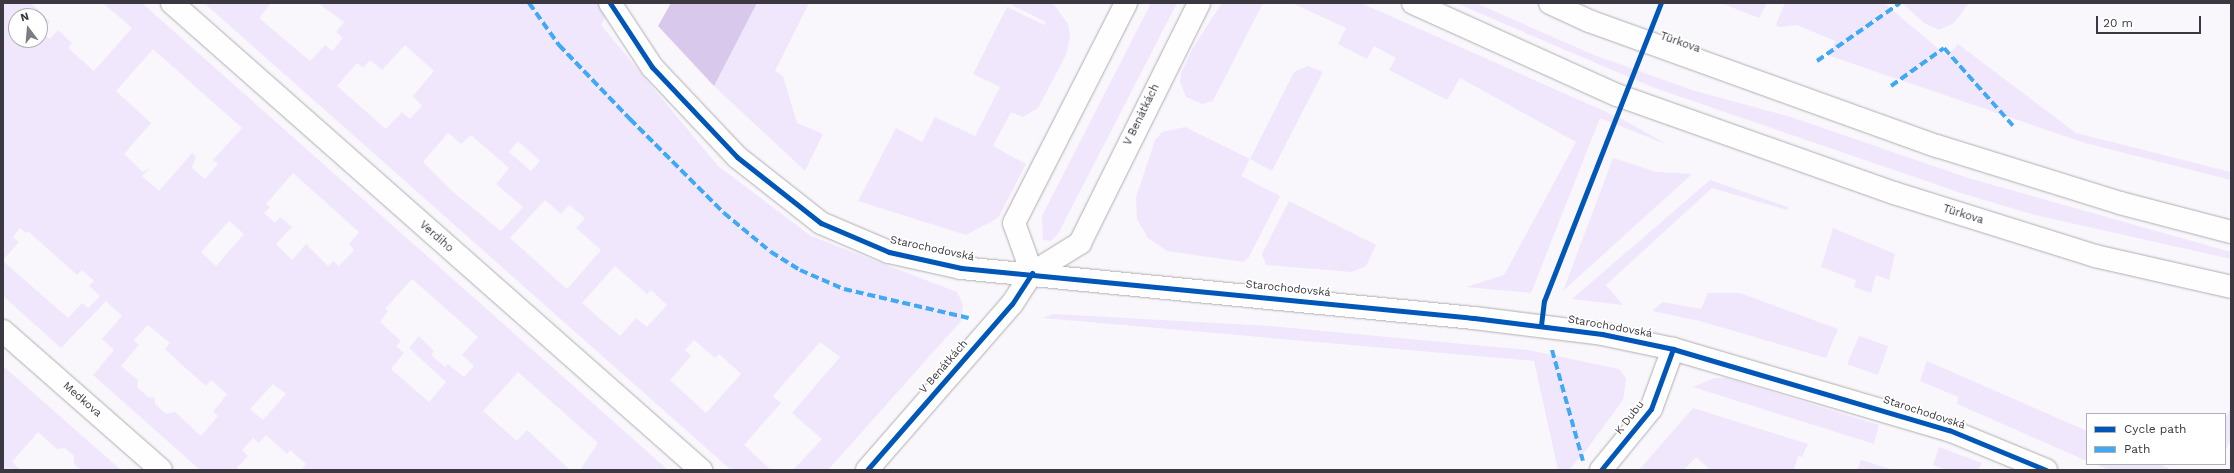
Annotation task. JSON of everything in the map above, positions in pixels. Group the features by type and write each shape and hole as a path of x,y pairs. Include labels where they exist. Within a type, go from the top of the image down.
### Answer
{"street":[{"name":"Verdiho","path":"172,3 701,470"},
{"name":"Starochodovská","path":"610,3 652,67 737,157 821,223 889,252 961,268 1032,273 1541,325 1602,334 1673,349 1949,430 2046,470"},
{"path":"1032,273 1014,223 1126,3"},
{"name":"V Benátkách","path":"867,470 1012,304 1032,273 1080,243 1199,3"},
{"name":"Türkova","path":"1413,3 1617,95 1886,190 2095,256 2231,287"},
{"name":"Türkova","path":"1550,3 1589,21 1936,146 2120,202 2231,232"},
{"name":"Medkova","path":"3,331 161,470"},
{"name":"K Dubu","path":"1600,470 1651,409 1673,349"}],"shaded area":[{"path":"3,3 31,3 36,8 8,8 8,48 48,48 48,37 50,39 58,30 72,43 68,48 94,71 132,28 103,3 142,3 668,470 580,470 598,443 518,372 483,411 517,441 527,430 570,470 305,470 302,468 306,464 290,450 287,454 266,435 259,443 253,438 242,450 248,456 237,468 240,470 200,470 93,375 114,350 102,339 122,316 106,301 61,348 3,296 3,261 68,318 82,303 88,308 100,296 89,286 94,281 82,270 77,275 28,231 26,233 20,228 13,237 19,242 3,260","holes":["153,49 242,128 213,160 218,164 205,179 192,168 196,156 192,153 159,191 142,176 150,168 143,172 124,154 151,123 116,91","293,173 359,232 349,244 354,250 339,266 333,261 328,266 306,244 292,260 276,244 292,227 280,217 275,223 264,213 270,207 266,204","229,221 244,234 216,266 201,252","412,279 478,337 462,355 474,366 464,377 448,364 445,367 431,355 434,351 419,336 409,348 446,382 429,402 391,369 404,353 396,346 401,341 380,322 388,311 385,309","148,325 170,343 165,349 206,386 211,380 227,394 213,412 218,416 201,436 175,412 166,414 155,404 155,398 148,397 137,387 138,380 121,366 139,345 134,340","273,384 286,394 263,420 250,409"]},
{"path":"204,3 271,3 259,18 310,61 325,45 332,51 343,38 336,32 344,22 318,3 613,3 601,25 718,166 811,236 957,292 963,305 961,321 828,470 793,470 822,439 792,413 840,357 820,342 773,396 781,403 744,445 771,470 731,470","holes":["405,45 434,71 413,96 422,106 410,119 402,112 386,129 337,86 357,63 363,68 370,60 382,70","448,133 461,144 471,135 509,168 496,184 523,207 501,231 453,192 423,162","518,141 540,161 531,171 509,152","545,200 561,214 569,205 585,218 576,228 601,250 567,289 510,238","615,266 647,294 651,290 667,305 647,327 636,318 620,336 582,303","694,340 715,358 719,354 741,374 706,413 670,380 691,356 685,350"]},
{"path":"671,3 757,3 714,86 658,26"},
{"path":"757,3 809,3 775,71 783,76 797,123 823,134 805,171 714,86"},
{"path":"1008,3 1053,3 1068,24 1070,37 1066,55 1038,108 1023,117 1011,112 993,146 1026,164 998,218 966,235 858,201 896,128 922,142 935,117 975,136 1000,87 973,74 1007,7 1044,25 1046,22"},
{"path":"1151,3 1177,3 1058,234 1051,241 1043,240 1042,216"},
{"path":"1222,3 1267,3 1262,5 1213,101 1202,104 1186,97 1180,82 1181,73 1194,46"},
{"path":"1292,3 1361,3 1622,119 1668,145 1600,118 1531,293 1466,287 1504,275 1576,142 1460,78 1447,100 1389,70 1396,58 1374,46 1367,59 1338,44 1346,28"},
{"path":"1456,3 1476,3 1594,55 1695,91 1791,117 1968,178 2231,252 2231,259 2035,215 1964,194 1652,87"},
{"path":"1721,3 1767,3 1759,18"},
{"path":"1785,3 1884,3 1947,56 1958,44 2076,133 2231,172 2231,180 2085,143 1830,56 1835,41 1797,25 1778,27 1776,24"},
{"path":"1902,3 1969,3 1954,23 1939,30 1924,23"},
{"path":"1308,66 1323,72 1272,171 1250,159 1294,72"},
{"path":"1185,127 1250,159 1241,176 1280,196 1249,257 1243,262 1167,251 1148,238 1137,219 1136,197 1155,140 1162,132"},
{"path":"1613,158 1657,172 1692,174 1563,291"},
{"path":"1710,180 1788,207 1787,210 1712,188 1606,285 1623,305 1572,299"},
{"path":"1289,201 1376,245 1366,266 1352,272 1266,265 1262,254"},
{"path":"1833,228 1895,254 1889,280 1876,275 1871,293 1854,287 1856,280 1821,267"},
{"path":"1708,293 1740,293 1838,329 1826,358 1700,321 1652,311 1663,302 1701,309"},
{"path":"1053,314 1270,326 1528,350 1619,369 1626,378 1625,388 1623,400 1587,449 1569,470 1558,470 1534,361 1043,318"},
{"path":"1859,336 1888,346 1878,375 1847,364"},
{"path":"1927,361 2086,431 2086,461 1957,404 1958,397 1920,381"},
{"path":"3,366 121,470 81,470 74,464 74,456 65,448 57,449 38,432 12,462 21,470 3,470"},
{"path":"1714,378 1727,378 1879,425 1874,444 1693,387"},
{"path":"2231,407 2231,439 2226,449 2226,417"},
{"path":"1693,408 1808,444 1802,457 1798,456 1794,470 1710,470 1696,457 1684,470 1639,470"},
{"path":"1939,447 1982,463 1978,470 1947,470 1933,465"},
{"path":"1861,460 1887,468 1891,470 1857,470"},
{"path":"2097,465 2161,465 2172,470 2109,470"}],"marked path":[{"path":"529,3 559,45 630,119 724,213 771,252 800,270 844,289 969,318"},
{"path":"1817,61 1900,3"},
{"path":"1891,86 1944,48 2015,128"},
{"path":"1552,350 1583,461"}],"cycle path":[{"path":"610,3 652,67 737,157 821,223 889,252 961,268 1474,318 1602,334 1673,349 1949,430 2046,470"},
{"path":"1541,325 1544,301 1661,3"},
{"path":"867,470 1012,304 1032,273"},
{"path":"1601,470 1651,409 1673,349"}]}
